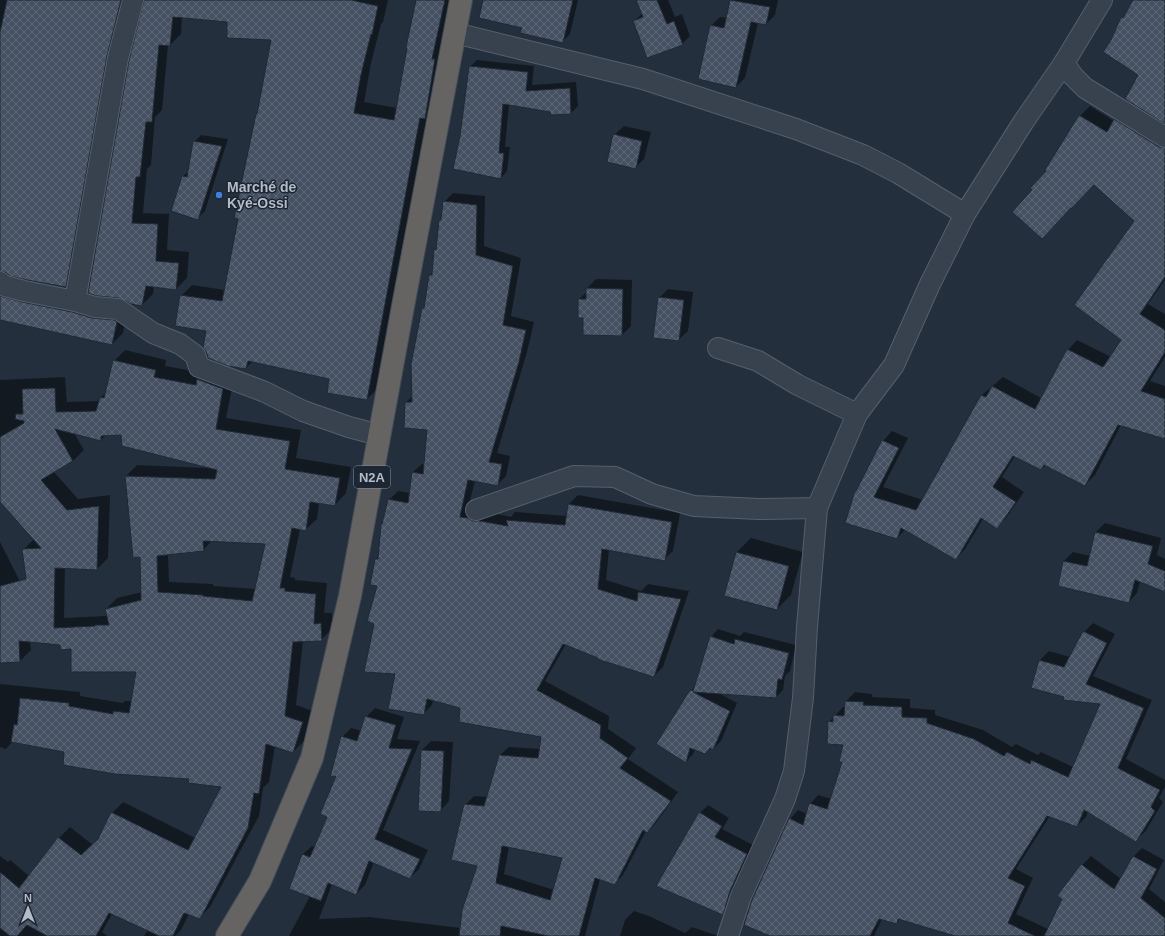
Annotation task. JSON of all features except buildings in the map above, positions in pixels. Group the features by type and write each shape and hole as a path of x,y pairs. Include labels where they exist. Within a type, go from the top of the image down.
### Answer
{"highway":[{"name":"N2A","path":"228,936 260,881 312,758 350,596 461,0"}],"street":[{"path":"75,301 118,58 133,0"},
{"path":"728,936 741,896 785,798 794,772 803,698 806,627 817,508 857,414 894,365 930,284 965,214 1024,121 1064,63 1102,0"},
{"path":"455,33 643,80 796,129 863,155 898,173 965,214"},
{"path":"1064,63 1073,76 1085,88 1165,137"},
{"path":"0,282 5,286 24,291 75,301 95,307 118,309 153,333 180,344 195,355 199,367 265,392 303,411 349,427 379,435"},
{"path":"718,348 758,361 798,385 857,414"},
{"path":"476,510 574,476 615,477 652,494 694,506 759,509 817,508"}],"place":[{"name":"Marché de Kyé-Ossi","path":"219,195"}]}
